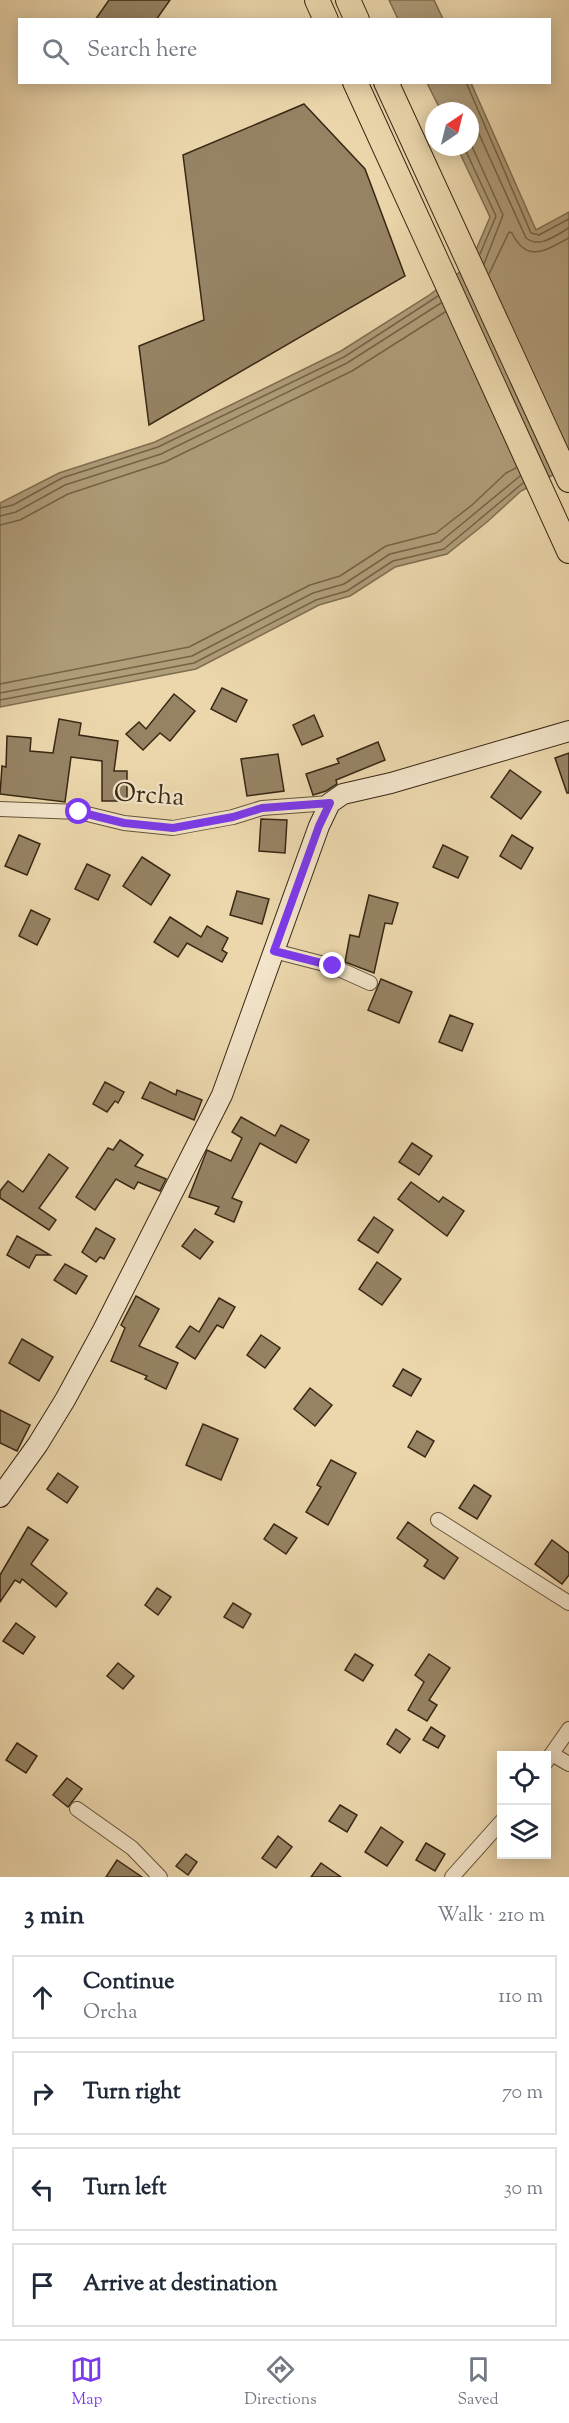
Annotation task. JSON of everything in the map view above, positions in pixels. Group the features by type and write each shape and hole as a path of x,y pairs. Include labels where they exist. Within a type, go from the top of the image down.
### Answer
{"highway":[{"path":"317,0 325,18"},
{"path":"348,0 356,18"},
{"path":"356,84 564,541"},
{"path":"387,84 569,480"}],"main road":[{"path":"0,1497 38,1444 65,1400 222,1095 319,826 330,803 354,790 391,783 569,730"}],"street":[{"name":"Orcha","path":"0,809 79,812 124,823 173,828 233,817 262,808 330,803"},
{"path":"274,951 333,966 370,983"},
{"path":"438,1520 569,1603"},
{"path":"551,1755 569,1729"},
{"path":"551,1759 569,1764"},
{"path":"77,1809 132,1848 160,1877"},
{"path":"452,1877 497,1826"}],"water":[{"path":"389,0 434,0 443,18 398,18"},
{"path":"428,84 471,84 536,230 569,212 569,467 521,491 447,554 395,567 350,596 319,605 196,669 0,707 0,503 59,473 155,442 341,351 428,296 470,264 490,217 461,156 479,156 479,102 436,102"}],"building":[{"path":"109,0 170,0 157,18 96,18"},
{"path":"304,104 365,169 405,276 149,425 139,346 204,320 183,155"},
{"path":"222,688 247,700 236,722 211,709"},
{"path":"174,694 195,711 170,741 160,733 143,750 126,734 139,722 146,729"},
{"path":"314,715 323,736 302,745 293,725"},
{"path":"59,719 81,723 79,735 118,741 114,771 127,771 127,801 102,801 102,761 71,757 65,802 0,794 2,766 6,767 7,736 31,738 30,751 53,753"},
{"path":"378,742 385,760 336,780 337,784 313,795 306,774 339,763 337,759"},
{"path":"569,753 569,793 567,793 555,758"},
{"path":"278,754 284,791 247,796 241,759"},
{"path":"510,770 541,792 521,819 491,797"},
{"path":"261,819 287,820 285,853 259,851"},
{"path":"19,835 40,844 27,875 5,866"},
{"path":"512,835 533,848 521,869 500,856"},
{"path":"443,845 468,857 458,878 433,867"},
{"path":"142,857 170,875 151,905 123,886"},
{"path":"87,864 110,875 98,900 75,889"},
{"path":"237,891 269,899 262,924 230,915"},
{"path":"369,895 398,903 392,924 385,923 374,973 345,962 350,935 359,937"},
{"path":"31,910 50,919 37,945 19,936"},
{"path":"170,917 201,937 207,926 228,938 222,950 227,953 222,962 187,943 178,957 154,942"},
{"path":"381,979 412,992 399,1023 368,1010"},
{"path":"450,1015 473,1024 462,1051 439,1042"},
{"path":"105,1082 124,1092 118,1103 115,1101 107,1112 93,1104"},
{"path":"150,1082 176,1095 177,1090 202,1100 194,1120 142,1098"},
{"path":"241,1117 275,1136 281,1125 309,1140 296,1163 260,1143 232,1198 242,1202 234,1222 215,1214 219,1207 189,1197 207,1150 231,1161 242,1138 232,1132"},
{"path":"120,1140 143,1155 135,1166 166,1179 160,1191 138,1182 134,1189 116,1179 95,1210 76,1197 108,1148 113,1150"},
{"path":"412,1143 432,1156 419,1175 399,1162"},
{"path":"49,1154 68,1168 39,1208 56,1220 49,1230 0,1198 0,1191 8,1181 23,1192"},
{"path":"411,1182 439,1202 443,1197 464,1211 447,1236 398,1199"},
{"path":"374,1217 393,1230 378,1253 358,1240"},
{"path":"96,1228 115,1239 104,1259 100,1257 96,1262 82,1252"},
{"path":"195,1229 213,1242 200,1259 182,1246"},
{"path":"17,1236 50,1255 36,1255 29,1268 7,1255"},
{"path":"377,1262 401,1279 382,1305 359,1289"},
{"path":"65,1264 87,1276 76,1294 54,1280"},
{"path":"136,1296 159,1309 139,1346 178,1363 166,1389 145,1379 147,1376 111,1361 125,1328 121,1325"},
{"path":"219,1298 235,1307 223,1328 217,1325 195,1359 176,1347 190,1326 199,1332"},
{"path":"261,1335 280,1348 265,1368 247,1355"},
{"path":"22,1339 53,1357 39,1381 9,1363"},
{"path":"403,1369 421,1379 411,1396 393,1386"},
{"path":"310,1388 332,1405 315,1426 294,1409"},
{"path":"0,1410 30,1425 17,1451 0,1443"},
{"path":"203,1424 238,1439 221,1480 186,1465"},
{"path":"417,1431 434,1441 425,1457 408,1447"},
{"path":"331,1460 356,1473 328,1525 306,1512 321,1487 317,1485"},
{"path":"58,1473 78,1487 67,1503 47,1489"},
{"path":"474,1485 491,1496 477,1519 459,1508"},
{"path":"408,1522 458,1558 444,1579 424,1566 428,1560 397,1538"},
{"path":"274,1524 297,1538 286,1554 264,1539"},
{"path":"28,1527 48,1540 31,1564 67,1593 56,1607 22,1579 20,1583 15,1580 0,1602 0,1575"},
{"path":"552,1540 569,1553 569,1575 562,1584 535,1564"},
{"path":"157,1588 171,1597 158,1615 145,1605"},
{"path":"233,1603 251,1614 243,1628 224,1617"},
{"path":"16,1623 35,1637 23,1654 3,1641"},
{"path":"355,1654 373,1665 363,1681 345,1670"},
{"path":"429,1654 450,1668 429,1700 437,1705 427,1721 408,1710 424,1682 415,1675"},
{"path":"118,1663 134,1676 123,1689 107,1676"},
{"path":"431,1727 445,1736 438,1748 423,1740"},
{"path":"396,1729 410,1739 400,1753 387,1744"},
{"path":"17,1743 37,1756 26,1773 6,1760"},
{"path":"67,1778 82,1789 68,1807 53,1795"},
{"path":"340,1805 357,1815 347,1832 329,1821"},
{"path":"381,1827 403,1842 387,1866 365,1852"},
{"path":"278,1836 292,1847 276,1868 262,1858"},
{"path":"426,1843 445,1854 435,1871 416,1860"},
{"path":"186,1854 197,1862 188,1875 176,1866"},
{"path":"117,1860 142,1877 106,1877"},
{"path":"321,1863 341,1877 311,1877"}],"route":[{"path":"79,812 124,823 173,828 233,817 262,808 330,803 319,826 274,951 333,966"}]}
